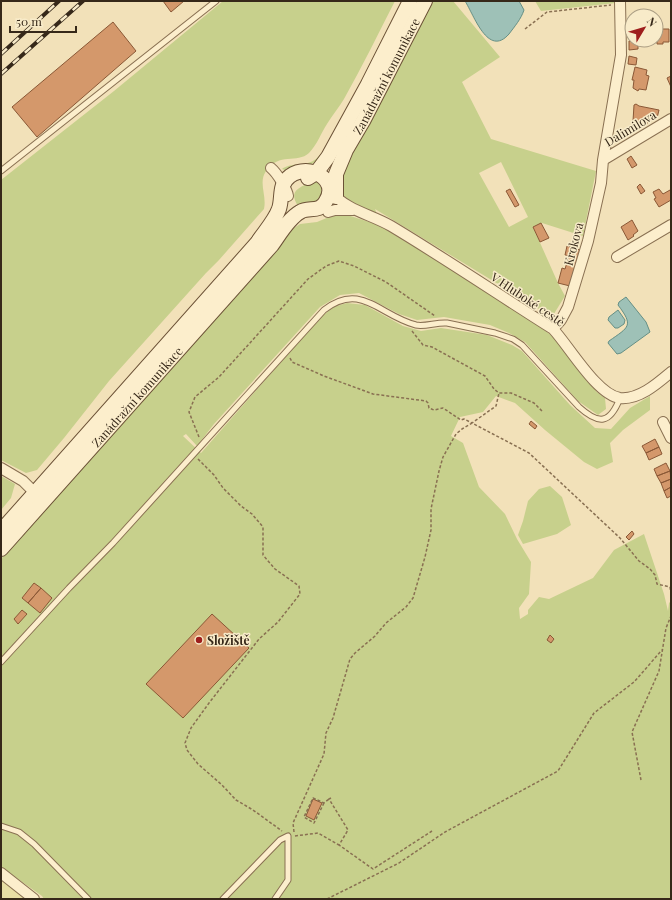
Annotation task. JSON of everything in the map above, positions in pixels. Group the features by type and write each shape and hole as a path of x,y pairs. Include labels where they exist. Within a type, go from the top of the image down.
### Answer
{"main road":[{"name":"Zanádražní komunikace","path":"282,184 290,188 296,181 310,177 307,172 328,158 410,1"},
{"name":"Zanádražní komunikace","path":"331,191 326,179 328,172 346,150 363,121 426,1"},
{"path":"282,184 293,209 302,216 320,217 328,212 333,205 331,191 324,178 307,172"},
{"name":"Zanádražní komunikace","path":"1,549 265,242 288,208 282,184"},
{"path":"302,216 304,210 312,210 322,207 331,191"},
{"name":"Zanádražní komunikace","path":"1,531 265,242 302,216"}],"street":[{"name":"Krokova","path":"553,329 561,320 568,307 586,247 601,183 603,160 621,55 620,2"},
{"name":"Dalimilova","path":"603,160 671,119"},
{"path":"282,184 307,172"},
{"name":"V Hluboké cestě","path":"331,191 355,210 390,225 553,329 562,338 594,381 608,392 620,398"},
{"name":"V Hluboké cestě","path":"328,212 342,209 355,210"},
{"path":"617,257 671,225"},
{"path":"620,398 641,393 656,384 671,372"},
{"path":"664,422 671,438"},
{"path":"1,468 23,481 35,493"},
{"path":"1,873 34,899"}],"lane":[{"path":"1,171 216,1"},
{"path":"1,662 194,455 324,310 333,303 343,299 356,299 369,302 404,321 418,325 440,323 474,328 495,333 513,340 527,350 579,407 596,419 601,420 609,417 620,398"},
{"path":"1,826 19,832 34,844 88,899"},
{"path":"223,899 280,840 288,836 288,880 275,899"}],"path":[{"path":"525,29 547,12 620,2"},
{"path":"404,321 423,345 432,347 485,376 494,389 499,393 511,393 534,404 542,411"},
{"path":"287,351 292,362 324,376 373,394 426,401 429,408 434,410 444,408 461,420 464,419 529,453 620,538 639,561 650,569 655,575 658,584 670,587 671,593"},
{"path":"432,831 373,869 339,845 318,833 295,836 293,823 324,754 326,733 333,718 350,659 375,636 386,623 406,608 413,598 420,578 431,530 431,509 443,457 456,434 496,406 499,393"},
{"path":"194,455 214,475 223,488 241,506 252,514 262,527 263,555 275,569 299,586 300,594 278,622 259,639 209,703 191,728 186,743 187,750 198,764 222,785 236,800 288,836"},
{"path":"641,780 632,732 659,671 666,628 671,616"},
{"path":"328,899 399,863 445,832 558,771 594,712 634,682 662,650"},
{"path":"324,803 313,798 304,817 314,823 324,803 331,798"},
{"path":"328,799 348,830 339,845"}],"shaded area":[{"path":"1,880 27,899 1,899"}],"green space":[{"path":"223,1 395,1 344,99 312,150 299,158 282,160 271,165 266,171 263,180 264,209 109,381 37,470 26,473 1,460 1,180 114,91"},
{"path":"403,1 405,1 364,83 325,151 316,161 309,165 294,170 282,169 308,163 316,159 325,149 336,131"},
{"path":"431,1 453,1 500,57 462,82 491,139 596,171 583,236 542,223 533,227 565,296 552,317 375,209 378,217 341,197 339,176","holes":["501,162 528,217 509,227 479,173"]},
{"path":"535,1 616,1 616,3 541,11"},
{"path":"315,179 320,185 322,191 318,200 316,203 298,206 295,200 295,192"},
{"path":"344,214 379,225 522,313 556,339 597,392 605,398 606,409 598,415 578,401 525,342 509,333 490,325 444,317 417,320 399,314 359,293 340,295 320,307 214,424 197,446 186,434 183,436 201,453 320,318 333,307 347,303 365,305 403,326 421,331 441,328 487,335 512,345 522,351 570,405 595,428 611,429 630,408 650,396 650,410 623,430 610,443 613,462 597,469 584,462 515,403 496,396 483,412 460,417 451,436 463,443 479,487 505,514 517,539 531,562 529,594 519,608 520,619 528,614 528,610 539,597 549,599 593,578 614,550 644,534 664,594 668,611 669,603 671,601 671,899 44,899 42,896 1,867 1,559 294,228 300,224 317,222 334,215"},
{"path":"1,476 15,484 11,498 1,510"},
{"path":"550,486 562,497 571,525 557,534 523,544 518,535 528,501 539,489"}],"water":[{"path":"465,1 519,1 524,10 520,19 509,34 501,40 495,41 488,38 482,32"},
{"path":"626,297 646,322 650,332 621,353 617,354 608,343 627,326 626,318 618,305 619,302"},
{"path":"618,310 625,320 624,324 618,328 615,328 608,320 609,317"}],"building":[{"path":"163,1 184,1 171,12"},
{"path":"113,22 136,51 37,137 12,107"},
{"path":"664,29 669,29 669,42 664,42"},
{"path":"629,48 638,48 638,49 629,50"},
{"path":"629,56 637,58 636,65 628,64"},
{"path":"635,67 647,70 646,75 649,76 646,90 639,89 638,91 633,88 634,80 632,80"},
{"path":"671,76 671,87 667,78"},
{"path":"636,104 659,110 657,118 653,117 648,123 633,121 634,105"},
{"path":"631,156 637,165 632,168 627,159"},
{"path":"640,184 645,191 641,194 637,187"},
{"path":"510,189 519,205 515,207 506,191"},
{"path":"659,189 663,194 670,190 671,200 659,207 654,199 656,198 653,192"},
{"path":"632,220 638,231 628,240 621,227"},
{"path":"541,223 549,238 540,242 533,227"},
{"path":"567,246 580,250 570,286 558,283 562,268 565,269 569,256 565,255"},
{"path":"531,421 537,426 535,429 529,424"},
{"path":"655,439 659,447 646,453 642,446"},
{"path":"659,447 662,454 649,460 646,453"},
{"path":"666,463 670,471 657,476 654,469"},
{"path":"670,471 671,479 661,483 657,476"},
{"path":"671,479 671,487 664,491 661,483"},
{"path":"671,487 671,496 667,498 664,491"},
{"path":"632,531 634,534 629,540 626,537"},
{"path":"34,583 41,588 28,603 22,598"},
{"path":"41,588 52,598 40,613 28,603"},
{"path":"22,610 27,614 18,624 14,619"},
{"path":"212,614 249,648 183,718 146,684"},
{"path":"550,635 554,639 551,643 547,640"},
{"path":"313,799 322,803 314,820 306,816"}],"railway":[{"path":"1,54 59,1"},
{"path":"1,74 83,1"}],"place":[{"name":"Složiště","path":"199,640"}]}
